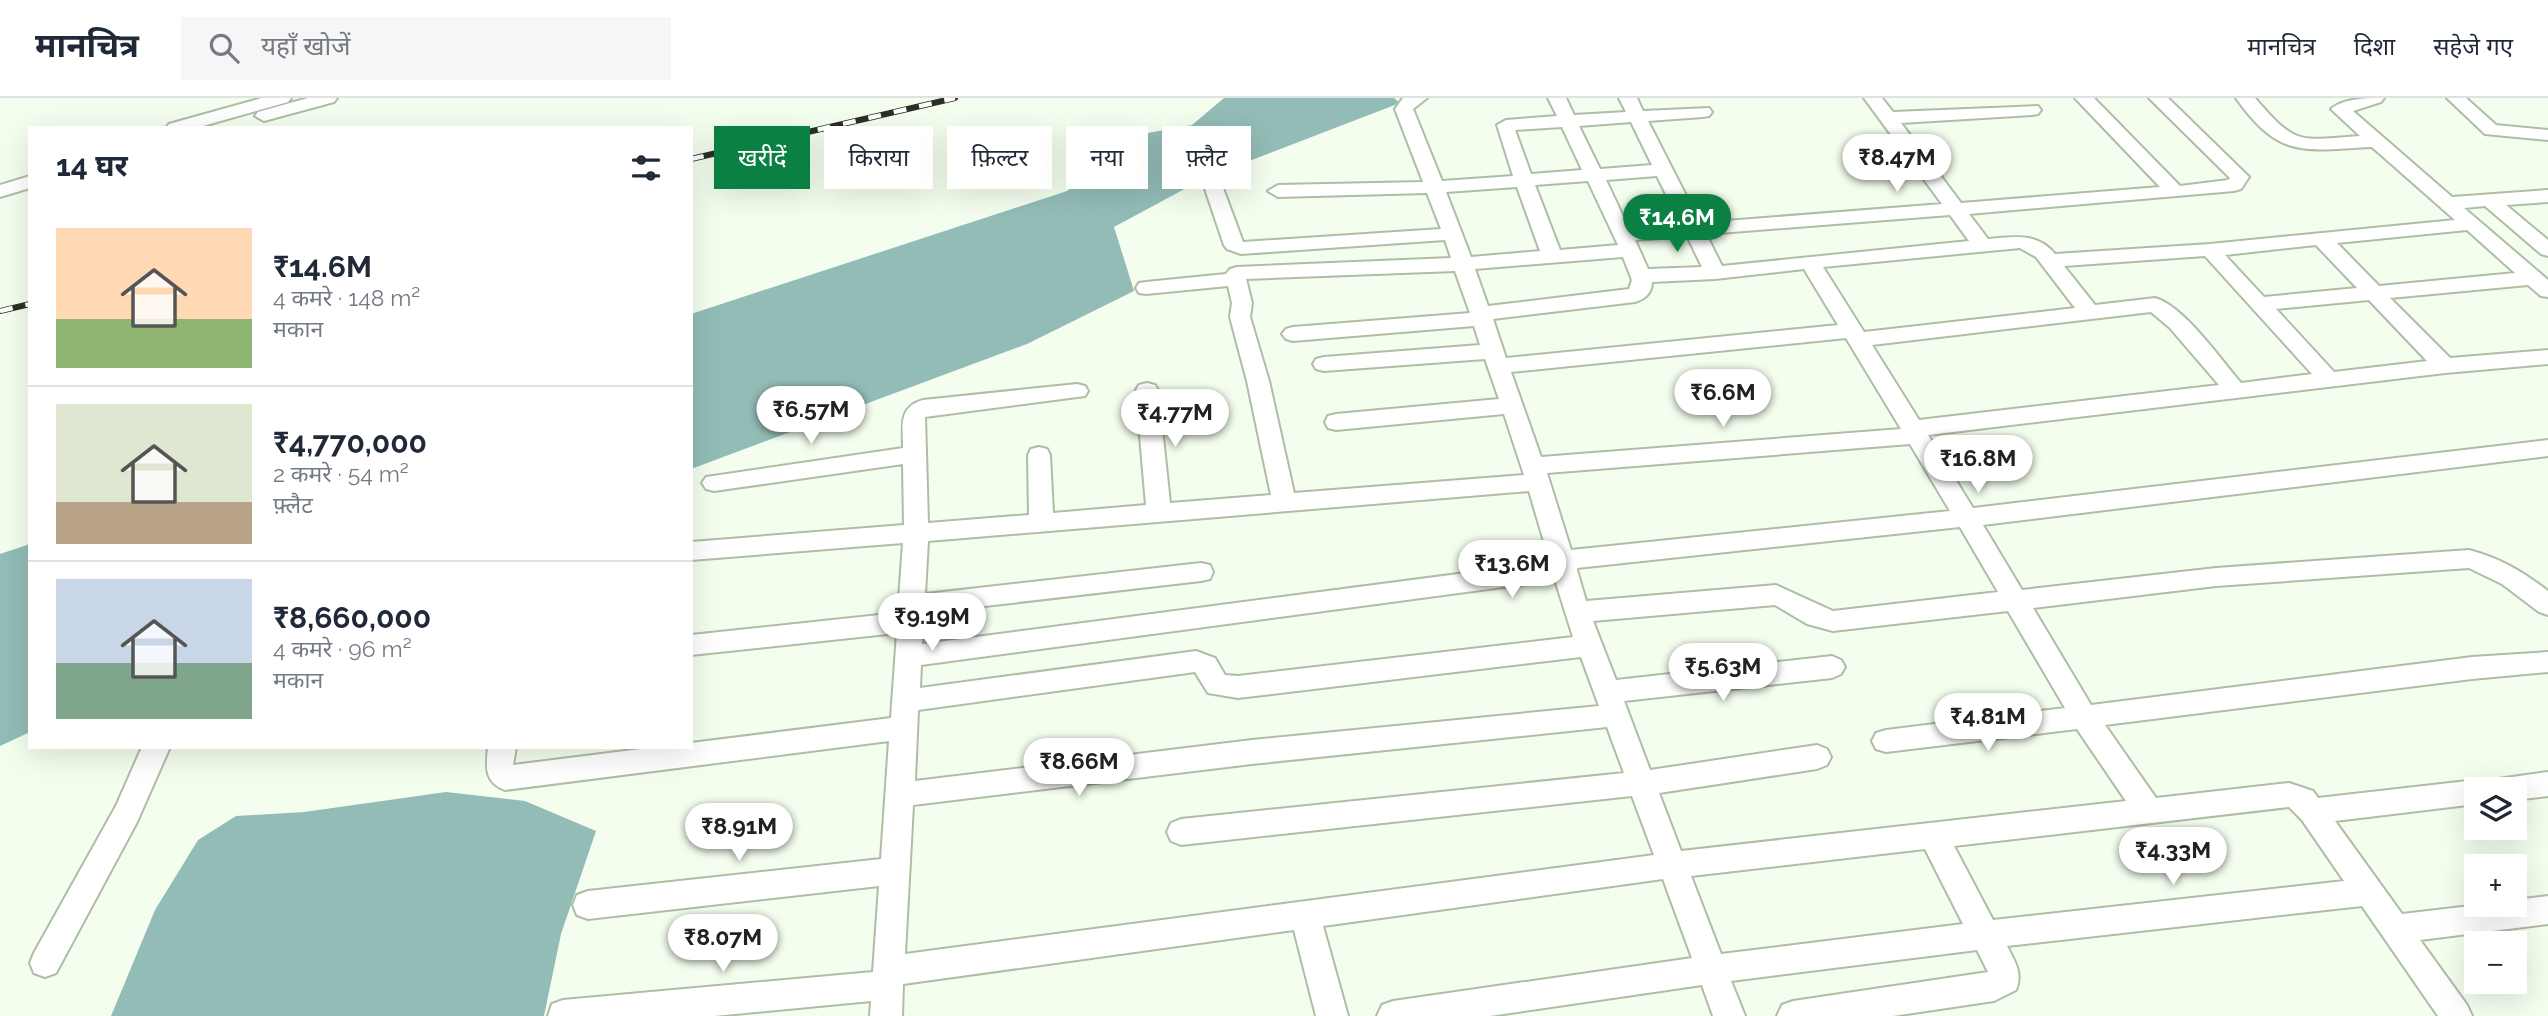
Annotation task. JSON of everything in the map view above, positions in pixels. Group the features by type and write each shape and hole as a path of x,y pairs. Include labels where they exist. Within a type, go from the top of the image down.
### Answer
{"street":[{"path":"182,126 282,98"},
{"path":"229,126 328,98"},
{"path":"1418,98 1406,103 1404,108 1453,234 1535,474 1577,612 1729,1016"},
{"path":"1293,334 1481,316 1635,295 1642,288 1641,276 1557,98"},
{"path":"1873,98 1984,247"},
{"path":"2084,98 2175,192"},
{"path":"1284,503 1258,381 1240,317 1242,303 1234,275 1242,271 1280,272 1463,264 1552,256 1693,229 1956,210 2234,185 2240,177 2158,98"},
{"path":"2245,98 2278,134 2293,143 2302,145 2375,141"},
{"path":"2333,104 2375,98"},
{"path":"2460,102 2485,98"},
{"path":"2460,102 2491,130 2548,135"},
{"path":"2333,104 2540,285"},
{"path":"1633,107 1715,273"},
{"path":"1552,256 1504,127 1508,124 1567,120 1633,107 1703,112"},
{"path":"1886,118 2032,110"},
{"path":"0,176 28,169"},
{"path":"1278,191 1436,187 1664,170"},
{"path":"0,191 28,183"},
{"path":"1214,189 1234,245 1241,248 1453,234"},
{"path":"2447,203 2548,196"},
{"path":"2489,200 2548,250"},
{"path":"2049,261 2210,250 2471,224"},
{"path":"2322,240 2445,366"},
{"path":"1641,276 1715,273 2027,243 2043,253 2091,314"},
{"path":"2210,250 2329,380"},
{"path":"1810,262 1967,518 2084,717 2148,810"},
{"path":"1146,288 1236,279"},
{"path":"2259,304 2374,293 2540,285"},
{"path":"1324,364 1495,358 1856,335 2091,314 2157,305 2177,323 2236,391"},
{"path":"693,551 1284,503 1914,433 2445,366 2548,357"},
{"path":"1147,390 1159,513"},
{"path":"886,1016 916,533 914,414 919,410 1077,391"},
{"path":"1336,422 1511,406"},
{"path":"908,656 1563,564 2548,448"},
{"path":"714,483 915,454"},
{"path":"1039,455 1041,522"},
{"path":"1577,612 1776,595 1787,598 1817,619 1833,621 2216,577 2469,559 2505,572 2548,605"},
{"path":"693,645 1201,572"},
{"path":"905,701 1196,661 1206,665 1217,685 1238,687 1591,645"},
{"path":"1886,741 2472,668 2548,662"},
{"path":"900,795 1252,752 1381,741 1832,667"},
{"path":"502,749 499,770 505,778 904,728"},
{"path":"44,963 127,813 155,749"},
{"path":"1181,832 1643,783 1817,757"},
{"path":"2527,786 2548,784"},
{"path":"2312,811 2464,793"},
{"path":"563,1015 888,978 1305,914 1673,865 2296,795 2312,811 2456,1016"},
{"path":"1793,1016 2001,983 2005,980 2004,972 1933,835"},
{"path":"588,905 895,871"},
{"path":"1393,1016 1712,969 1983,933 2369,892"},
{"path":"2395,929 2548,910"},
{"path":"1305,914 1332,1016"}],"water":[{"path":"1224,98 1394,98 1400,103 1251,160 1251,126 1186,126 1192,125"},
{"path":"1162,130 1162,189 1185,189 1114,227 1134,291 1027,344 693,468 693,313 1069,189 1148,189 1148,133"},
{"path":"28,545 28,733 0,746 0,554"},
{"path":"446,792 525,801 596,831 561,934 544,1016 111,1016 155,910 198,840 236,816 304,812"}],"railway":[{"path":"693,159 955,98"},
{"path":"0,311 28,304"}]}
